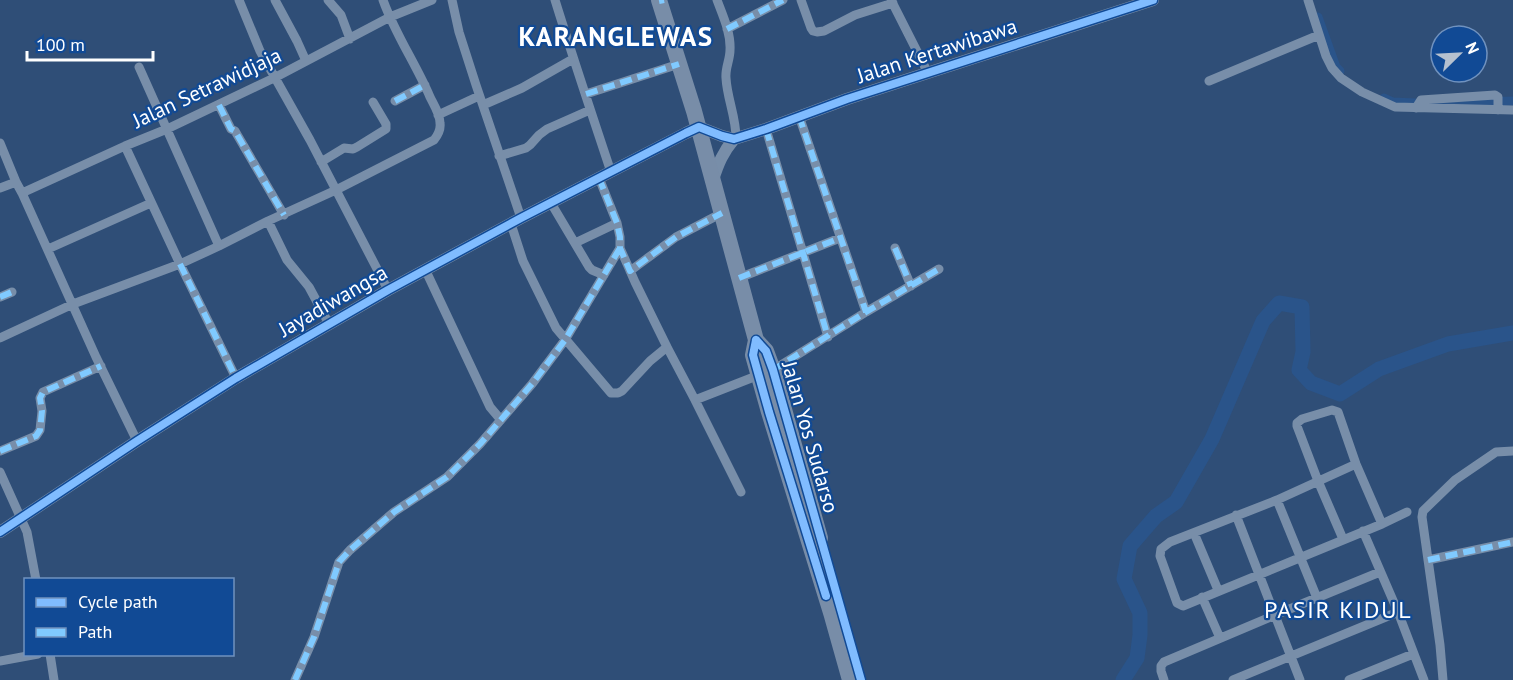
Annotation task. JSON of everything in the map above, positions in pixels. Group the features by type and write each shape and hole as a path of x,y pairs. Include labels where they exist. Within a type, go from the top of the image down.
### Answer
{"highway":[{"name":"Jalan Yos Sudarso","path":"661,0 756,340 753,355 766,373 861,680"},
{"name":"Jalan Yos Sudarso","path":"766,373 850,680"}],"street":[{"path":"251,0 239,2 260,51 276,77 388,290"},
{"path":"275,0 306,61"},
{"path":"328,0 341,15 350,39"},
{"path":"0,338 73,304 180,264 336,190 434,140 440,128 438,115 383,0"},
{"name":"Jalan Setrawidjaja","path":"22,193 219,105 390,17 432,0"},
{"path":"452,0 459,32 500,156 523,261 562,336 608,391 614,394 622,391 650,361 667,347"},
{"path":"555,0 591,110 620,237 620,248 667,347 741,492"},
{"path":"713,180 724,150 735,139 735,120 726,75 730,44 717,0"},
{"path":"727,29 783,0"},
{"path":"801,0 811,28 817,33 892,1 928,73"},
{"name":"Jalan Kertawibawa","path":"735,139 847,99 1153,0"},
{"path":"1308,0 1332,68 1341,78 1362,92 1395,107 1498,103 1513,110"},
{"path":"1209,81 1319,35"},
{"path":"438,115 522,88 573,59"},
{"path":"586,94 679,64"},
{"path":"139,67 219,246"},
{"path":"395,101 425,86"},
{"path":"1417,105 1421,100 1495,95 1498,103"},
{"path":"321,162 345,148 357,147 386,129 386,124 373,102"},
{"path":"219,105 231,129 235,131 284,214"},
{"path":"500,156 530,146 547,129 591,110"},
{"path":"799,117 866,312"},
{"path":"696,119 713,134 735,139"},
{"name":"Jayadiwangsa","path":"0,532 136,441 236,378 425,269 605,175 696,119"},
{"path":"766,129 828,337"},
{"path":"0,143 136,441"},
{"path":"125,146 236,378"},
{"path":"0,188 16,182"},
{"path":"48,249 151,203"},
{"path":"551,203 591,268 604,275"},
{"path":"630,271 675,237 722,213"},
{"path":"268,221 287,260 309,288 329,324"},
{"path":"575,243 617,223"},
{"path":"739,278 840,238"},
{"path":"295,680 314,637 339,562 394,512 447,477 462,464 532,384 620,248"},
{"path":"895,248 911,286"},
{"path":"425,269 490,407 501,420"},
{"path":"695,399 766,373 939,269"},
{"path":"0,297 12,292"},
{"path":"0,451 36,436 40,430 42,411 40,398 43,392 101,366"},
{"path":"1343,539 1297,426 1302,419 1332,410 1338,412 1356,464 1382,524"},
{"path":"1443,680 1423,511 1455,480 1496,452 1513,451"},
{"path":"1356,464 1277,500 1170,542 1161,549 1160,556 1177,603 1183,606 1407,512"},
{"path":"0,472 22,519 36,578"},
{"path":"1277,500 1317,598"},
{"path":"1236,515 1300,680"},
{"path":"1363,531 1424,680"},
{"path":"1194,533 1218,590"},
{"path":"1428,560 1513,542"},
{"path":"1164,680 1161,666 1164,662 1380,572"},
{"path":"1202,597 1220,638"},
{"path":"1233,680 1398,612"},
{"path":"1349,680 1413,654"},
{"path":"0,661 27,656"},
{"path":"50,656 54,680"}],"waterway":[{"path":"1318,17 1336,67 1340,71"},
{"path":"1384,98 1393,102 1415,103"},
{"path":"1434,104 1513,101"},
{"path":"1123,680 1137,658 1140,635 1140,613 1124,579 1130,546 1156,516 1176,502 1212,439 1263,321 1279,303 1302,307 1303,352 1299,370 1311,383 1340,394 1379,369 1448,344 1513,333"}],"marked path":[{"path":"659,1 664,0"},
{"path":"727,29 783,0"},
{"path":"586,94 679,64"},
{"path":"395,101 425,85"},
{"path":"219,105 231,129 235,131 284,215"},
{"path":"799,116 866,312"},
{"path":"766,129 828,337"},
{"path":"599,178 617,223 620,248 630,271 676,237 722,213"},
{"path":"739,278 840,238"},
{"path":"295,680 314,637 339,562 394,512 447,477 480,444 532,384 565,340 620,248"},
{"path":"895,248 911,286"},
{"path":"180,264 236,378"},
{"path":"773,370 939,269"},
{"path":"0,297 12,292"},
{"path":"0,451 36,436 40,430 42,411 40,398 43,392 101,366"},
{"path":"1428,560 1513,542"}],"cycle path":[{"path":"0,532 236,378 388,290 521,218 699,127 734,139 847,99 1153,0"},
{"path":"756,340 766,351 773,370 861,680"},
{"path":"756,340 753,355 826,596"}],"district":[{"name":"KARANGLEWAS","path":"616,37"},
{"name":"PASIR KIDUL","path":"1338,610"}]}
